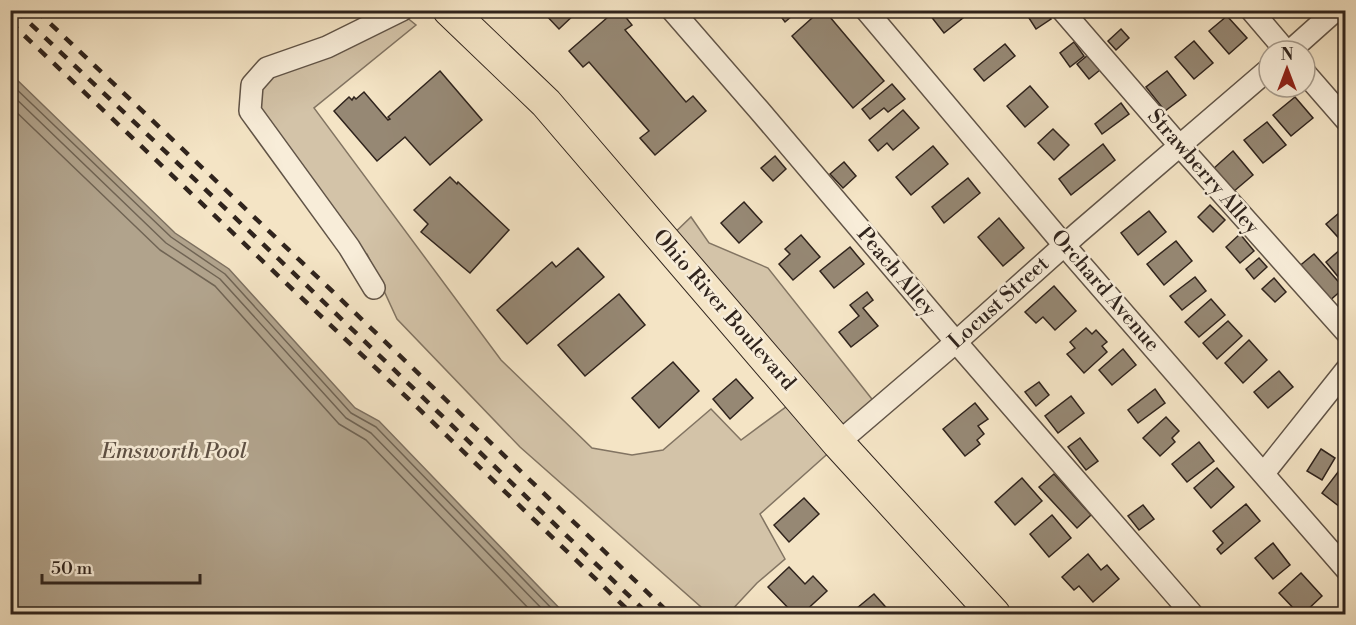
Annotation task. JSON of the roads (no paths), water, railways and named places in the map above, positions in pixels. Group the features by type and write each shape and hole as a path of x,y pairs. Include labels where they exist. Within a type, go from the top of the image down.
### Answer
{"highway":[{"name":"Ohio River Boulevard","path":"449,10 546,103 838,443 994,615"}],"street":[{"path":"374,288 349,247 250,111 252,85 267,68 327,46 402,10"},
{"name":"Peach Alley","path":"672,10 1192,615"},
{"name":"Orchard Avenue","path":"866,10 1064,245 1346,569"},
{"name":"Strawberry Alley","path":"1062,10 1346,332"},
{"path":"1251,10 1277,39"},
{"path":"1302,39 1336,10"},
{"name":"Locust Street","path":"838,443 1257,79"},
{"path":"1317,87 1346,120"},
{"path":"1264,473 1346,370"}],"water":[{"name":"Emsworth Pool","path":"11,74 175,233 229,269 355,408 379,421 565,614 11,614"}],"railway":[{"path":"16,10 648,614"},
{"path":"36,10 670,614"},
{"path":"10,22 632,614"}]}
